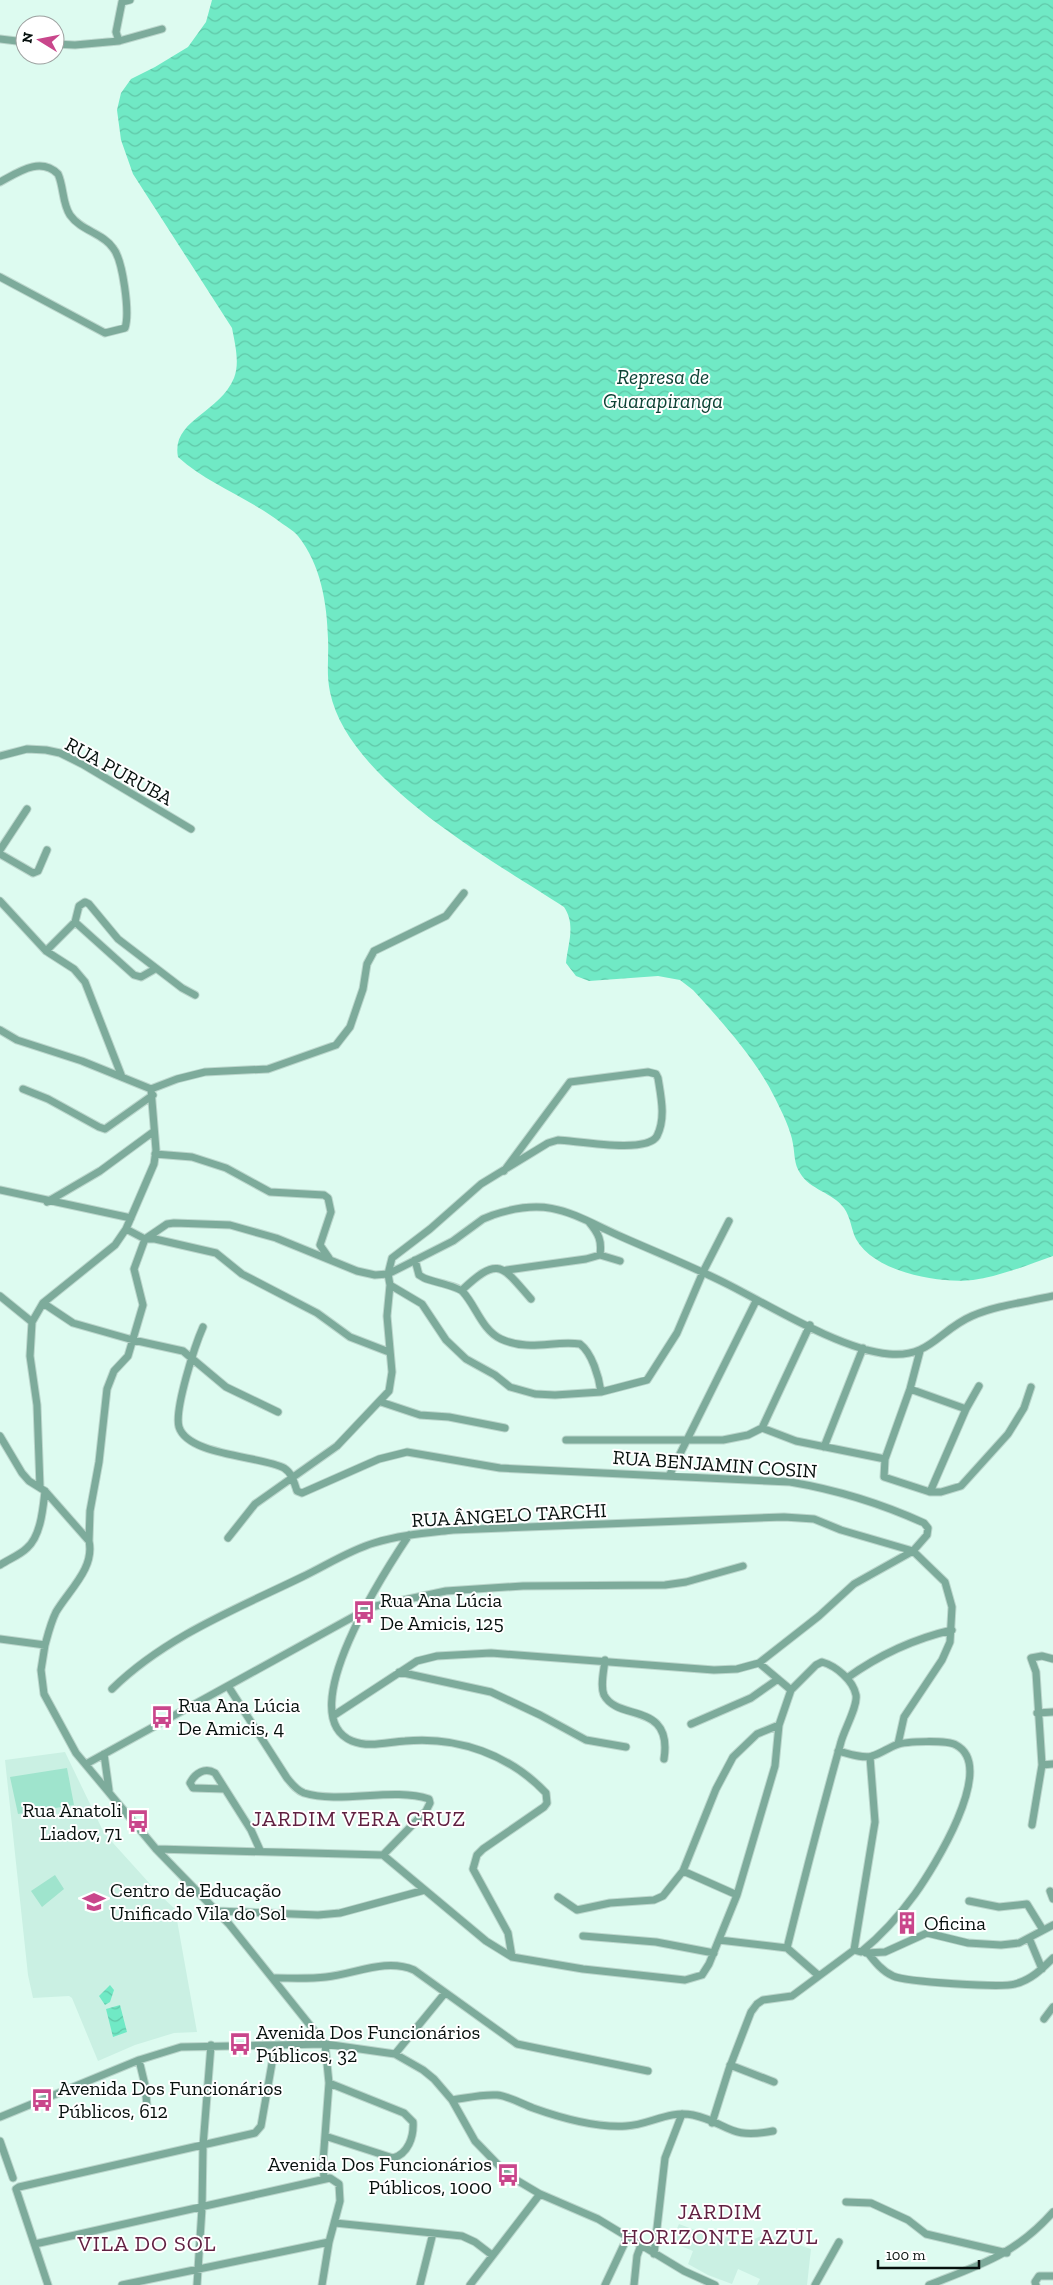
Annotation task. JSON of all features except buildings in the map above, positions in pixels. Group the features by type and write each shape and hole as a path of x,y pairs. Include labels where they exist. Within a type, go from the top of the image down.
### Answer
{"street":[{"path":"119,41 116,32 122,2 130,0"},
{"path":"65,44 119,41 162,29"},
{"path":"0,39 15,41"},
{"path":"0,182 26,167 44,167 58,174 70,214 81,226 107,242 116,253 126,303 125,328 105,333 0,278"},
{"name":"RUA PURUBA","path":"0,756 27,749 46,750 60,754 82,764 191,829"},
{"path":"0,850 27,809"},
{"path":"0,854 34,873 38,871 47,850"},
{"path":"23,1089 48,1099 92,1122 99,1128 105,1129 152,1092 177,1079 205,1072 268,1069 308,1057 336,1045 350,1027 362,989 367,964 374,951 446,916 464,893"},
{"path":"0,901 46,951 74,969 85,982 122,1076"},
{"path":"46,951 75,922 81,902 89,904 118,940 189,994 195,995"},
{"path":"75,922 134,975 141,977 155,969"},
{"path":"0,1030 26,1044 122,1076 152,1092"},
{"path":"228,1538 255,1504 337,1446 381,1402 389,1391 392,1372 387,1316 390,1285 388,1274 392,1258 395,1254 430,1229 481,1184 504,1171 548,1143 558,1140 616,1146 648,1143 656,1137 663,1113 656,1074 648,1072 570,1082 504,1171"},
{"path":"0,1565 25,1550 33,1541 39,1525 42,1489 37,1405 30,1356 32,1322 43,1303 115,1245 126,1229 146,1186 155,1154 152,1092"},
{"path":"47,1202 100,1171 153,1132"},
{"path":"155,1154 192,1157 226,1168 270,1192 324,1195 328,1198 331,1212 320,1245 330,1260"},
{"path":"0,1190 47,1202 131,1218"},
{"path":"324,2179 329,2083 325,2044 275,1978 217,1911 156,1849 86,1764 70,1742 44,1694 41,1670 44,1645 55,1614 90,1557 90,1511 107,1389 114,1371 128,1356 143,1305 134,1268 145,1239 167,1224 230,1225 276,1238 369,1274 388,1274 453,1241 483,1219 504,1212 547,1206 572,1212 703,1272 756,1301 863,1348 894,1354 920,1352 973,1316 1053,1296"},
{"path":"587,1220 597,1232 602,1242 600,1255"},
{"path":"390,1285 422,1304 446,1340 466,1359 495,1375 510,1387 535,1394 555,1395 601,1392 647,1380 677,1333 703,1272 729,1221"},
{"path":"126,1229 145,1239 155,1239 216,1253 242,1274 317,1313 350,1336 389,1352"},
{"path":"462,1290 474,1278 496,1268 507,1270 586,1260 600,1255 620,1261"},
{"path":"416,1260 419,1275 462,1290 484,1323 502,1340 533,1346 580,1344 586,1348 600,1381 601,1392"},
{"path":"507,1270 531,1299"},
{"path":"0,1296 32,1322"},
{"path":"668,1476 756,1301"},
{"path":"43,1303 74,1323 133,1340 183,1351 226,1387 278,1412"},
{"path":"566,1440 723,1440 748,1435 762,1428 810,1325"},
{"path":"203,1327 191,1356 178,1426 183,1435 224,1455 285,1469 292,1476"},
{"path":"824,1447 863,1348"},
{"path":"920,1352 910,1388 885,1459 884,1478 930,1492 941,1492 961,1486 1008,1434 1024,1408 1031,1387"},
{"path":"930,1492 966,1409 979,1386"},
{"path":"910,1388 966,1409"},
{"path":"381,1402 420,1415 448,1417 505,1428"},
{"path":"762,1428 796,1441 885,1459"},
{"path":"0,1436 29,1482 42,1489 89,1540"},
{"name":"RUA BENJAMIN COSIN","path":"292,1476 297,1491 302,1493 379,1459 407,1452 500,1468 790,1482 834,1490 883,1504 924,1522 928,1528 927,1534 913,1551 854,1584 759,1663 737,1669 714,1670 605,1660 491,1653 426,1657 399,1672 333,1716"},
{"name":"RUA ÂNGELO TARCHI","path":"112,1689 132,1670 159,1651 208,1623 373,1543 409,1535 453,1530 784,1517 814,1519 841,1530 913,1551"},
{"path":"409,1535 363,1610 332,1686 330,1700 333,1716 344,1735 361,1743 427,1740 470,1747 492,1754 512,1764 539,1786 548,1798 544,1807 483,1849 477,1854 473,1862 476,1875 508,1933 512,1957"},
{"path":"898,1744 904,1717 942,1660 952,1630 952,1607 945,1582 913,1551"},
{"path":"86,1764 363,1610 408,1598 446,1591 523,1586 672,1584 708,1577 743,1566"},
{"path":"847,1678 870,1662 905,1644 952,1630"},
{"path":"0,1639 44,1645"},
{"path":"1032,1825 1042,1765 1036,1672 1031,1658 1042,1656 1053,1658"},
{"path":"605,1660 603,1686 605,1696 611,1704 644,1715 662,1730 666,1743 664,1759"},
{"path":"156,1849 260,1850 383,1855 486,1941 512,1957 582,1969 685,1980 702,1975 714,1953 737,1895 775,1766 779,1725 791,1690 816,1664 822,1662 827,1663 847,1678 853,1688 856,1701 838,1751 787,1948"},
{"path":"759,1663 791,1690"},
{"path":"399,1672 491,1692 540,1715 586,1740 626,1748"},
{"path":"691,1724 751,1698 778,1679"},
{"path":"228,1686 287,1778 299,1790 324,1795 409,1796 429,1799 430,1802 426,1811 383,1855"},
{"path":"1038,1712 1053,1712"},
{"path":"558,1897 577,1910 610,1903 654,1900 664,1896 683,1871 716,1789 733,1757 757,1734 779,1725"},
{"path":"712,2122 730,2065 751,2012 757,2004 763,2000 792,1996 818,1975 861,1951 885,1931 925,1880 952,1831 968,1795 971,1784 966,1758 956,1745 947,1742 898,1744 870,1757 838,1751"},
{"path":"104,1754 109,1790"},
{"path":"861,1951 875,1822 870,1757"},
{"path":"1042,1765 1053,1764"},
{"path":"225,1789 194,1788 190,1783 197,1774 209,1770 215,1773 251,1830 260,1850"},
{"path":"683,1871 737,1895"},
{"path":"217,1911 318,1915 340,1913 425,1890"},
{"path":"1050,1891 1053,1900"},
{"path":"969,1901 999,1907 1026,1904 1043,1930"},
{"path":"861,1951 885,1952 927,1933 968,1942 1001,1945 1019,1943 1053,1925"},
{"path":"583,1936 656,1942 714,1953"},
{"path":"1028,1938 1042,1969"},
{"path":"719,1940 787,1948 818,1975"},
{"path":"861,1951 882,1970 894,1977 911,1980 1014,1985 1042,1969 1053,1958"},
{"path":"275,1978 323,1978 396,1964 414,1970 508,2040 517,2044 648,2071"},
{"path":"395,2054 445,1993"},
{"path":"1044,2019 1053,2008"},
{"path":"0,2117 138,2060 170,2049 211,2045 274,2046 325,2044 395,2054 423,2070 452,2100 475,2141 492,2161 508,2175 540,2194 582,2212 628,2236 654,2254 715,2285"},
{"path":"197,2285 202,2208 203,2146 211,2045"},
{"path":"48,2285 16,2189 19,2186 255,2133 261,2126 274,2046"},
{"path":"138,2060 145,2085 147,2106"},
{"path":"730,2065 774,2082"},
{"path":"325,2136 392,2158 400,2156 406,2150 414,2130 413,2122 404,2113 329,2083"},
{"path":"452,2100 498,2095 572,2120 618,2126 644,2123 666,2115 682,2114 693,2115 733,2132 745,2134 773,2131"},
{"path":"654,2254 665,2158 682,2114"},
{"path":"0,2141 12,2178"},
{"path":"35,2244 202,2208 324,2179 335,2180 338,2184 340,2201 329,2242 322,2285"},
{"path":"470,2285 540,2194"},
{"path":"846,2202 871,2203 908,2220 926,2234 1007,2252"},
{"path":"929,2285 1007,2252 1029,2237 1053,2212"},
{"path":"335,2224 434,2232 468,2237 492,2255"},
{"path":"420,2285 434,2232"},
{"path":"605,2285 628,2236"},
{"path":"122,2285 329,2242"},
{"path":"815,2285 839,2242"},
{"path":"634,2285 637,2256 641,2245"},
{"path":"1036,2285 1035,2282 1039,2276 1053,2276"}],"shaded area":[{"name":"Centro de Educação Unificado Vila do Sol","path":"65,1752 104,1833 175,1909 197,2032 174,2033 135,2045 98,2061 72,1998 69,1996 33,1998 28,1975 5,1760"},
{"path":"67,1768 74,1805 18,1814 10,1777"},
{"path":"55,1875 64,1889 42,1907 31,1891"},
{"path":"679,2224 724,2241 726,2237 745,2243 766,2234 811,2249 807,2285 757,2285 760,2279 738,2269 732,2284 708,2275 688,2264 693,2251 671,2242"}],"water":[{"name":"Represa de Guarapiranga","path":"212,0 1053,0 1053,1256 993,1276 959,1281 943,1280 909,1273 892,1268 877,1260 856,1239 844,1208 833,1198 804,1179 798,1170 788,1127 767,1083 738,1041 693,990 680,980 658,976 589,981 576,976 566,963 570,921 564,907 463,842 427,815 393,787 364,757 342,725 329,685 324,598 317,572 306,547 289,528 202,475 178,457 178,444 182,434 189,425 218,400 234,378 237,360 232,328 133,174 121,140 117,110 121,93 131,79 188,47 206,22"},
{"path":"110,1985 114,1990 110,2002 105,2005 99,1996"},
{"path":"120,2005 127,2032 113,2037 106,2009"}],"place":[{"name":"Rua Ana Lúcia De Amicis, 125","path":"364,1612"},
{"name":"Rua Ana Lúcia De Amicis, 4","path":"162,1717"},
{"name":"Rua Anatoli Liadov, 71","path":"138,1821"},
{"name":"Centro de Educação Unificado Vila do Sol","path":"94,1902"},
{"name":"Oficina","path":"907,1923"},
{"name":"Avenida Dos Funcionários Públicos, 32","path":"240,2044"},
{"name":"Avenida Dos Funcionários Públicos, 612","path":"42,2100"},
{"name":"Avenida Dos Funcionários Públicos, 1000","path":"508,2175"}],"district":[{"name":"JARDIM VERA CRUZ","path":"359,1818"},
{"name":"JARDIM HORIZONTE AZUL","path":"720,2224"},
{"name":"VILA DO SOL","path":"147,2243"}]}
